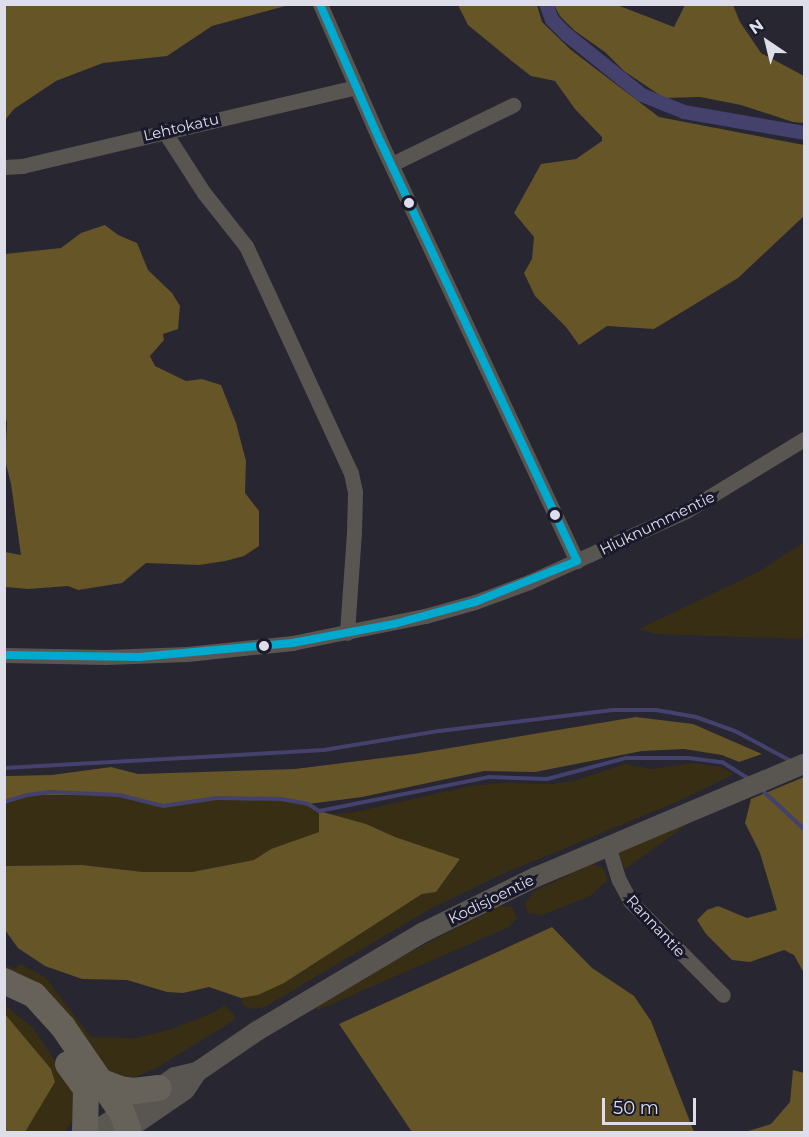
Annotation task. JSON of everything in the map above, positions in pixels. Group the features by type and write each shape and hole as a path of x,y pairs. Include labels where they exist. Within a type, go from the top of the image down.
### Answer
{"highway":[{"path":"4,981 24,989 45,1006 116,1125"},
{"path":"4,997 39,1023 94,1086 134,1091 159,1088"},
{"path":"85,1132 94,1086"}],"street":[{"path":"320,4 577,561"},
{"name":"Lehtokatu","path":"4,167 22,166 355,84"},
{"path":"392,164 513,105"},
{"path":"164,131 197,184 246,246 351,473 355,492 354,532 346,633"},
{"name":"Hiuknummentie","path":"4,655 106,657 187,654 292,643 425,616 475,602 577,561 686,511 804,439"},
{"name":"Kodisjoentie","path":"116,1125 175,1077 197,1072 322,990 424,932 536,877 608,845 804,764"},
{"name":"Rannantie","path":"608,845 619,880 630,901 723,995"},
{"name":"Kodisjoentie","path":"116,1125 184,1090 197,1072"}],"shaded area":[{"path":"5,4 289,5 212,26 167,56 103,63 56,81 14,109 5,120"},
{"path":"458,5 537,5 542,22 571,50 659,117 804,145 804,216 738,278 654,329 607,326 579,345 566,327 535,296 524,273 532,259 534,237 514,213 541,164 576,159 602,141 602,137 575,109 555,81 531,76 513,62 468,25"},
{"path":"554,5 617,5 674,27 685,5 733,5 740,22 761,53 804,76 804,123 793,122 741,105 700,97 664,98 624,71 605,52 575,31 560,16"},
{"path":"105,225 118,235 137,243 148,270 172,293 180,306 178,329 163,334 164,340 150,356 155,366 186,381 202,379 221,385 236,423 246,461 245,493 259,511 259,546 244,556 199,565 146,563 122,583 78,590 68,586 28,589 5,587 5,552 21,555 11,484 5,460 7,423 4,412 5,254 61,248 81,233"},
{"path":"804,542 804,639 656,634 639,629 758,572"},
{"path":"636,717 693,724 762,754 739,762 722,755 684,749 642,751 535,772 484,771 362,797 308,804 281,799 216,798 163,806 119,795 27,795 5,802 5,776 52,775 111,767 138,774 295,769 414,754"},
{"path":"693,763 720,767 734,774 679,801 500,875 428,910 265,1007 252,1009 244,1006 241,998 258,995 284,983 422,894 436,892 460,860 366,824 328,815 355,812 471,786 504,783 553,784 574,781 625,764 653,769"},
{"path":"804,777 804,973 794,955 784,950 750,962 732,960 706,934 697,920 707,910 718,906 747,918 777,910 760,853 745,823 751,799"},
{"path":"51,792 119,795 163,806 216,798 281,799 308,804 319,811 319,832 271,849 254,860 192,872 143,872 82,865 5,866 5,802 27,795"},
{"path":"319,811 366,824 395,837 460,859 436,892 422,894 284,983 258,995 241,998 209,987 183,993 167,992 127,980 82,979 45,966 18,948 5,930 5,866 82,865 143,872 192,872 254,860 271,849 319,832"},
{"path":"696,818 674,834 625,869 618,853"},
{"path":"591,864 603,868 608,880 590,896 542,915 528,913 525,904 533,892"},
{"path":"499,906 512,907 517,918 509,927 318,1010 314,1008 389,963"},
{"path":"552,927 592,968 634,996 651,1021 694,1132 412,1132 339,1024"},
{"path":"4,964 15,969 20,964 45,977 91,1037 136,1038 169,1030 215,1012 224,1005 234,1015 235,1020 156,1068 136,1077 121,1076 105,1068 5,972"},
{"path":"5,1005 33,1028 74,1089 76,1104 72,1121 64,1132 5,1132"},
{"path":"4,1013 51,1069 55,1082 25,1132 5,1132"},
{"path":"793,1070 804,1073 804,1132 745,1132 771,1124 790,1102"}],"waterway":[{"path":"546,4 552,20 566,34 642,95 684,112 804,133"},
{"path":"4,768 324,750 439,731 613,710 656,710 696,717 735,731 791,761"},
{"path":"4,802 27,795 51,792 119,795 163,806 216,798 281,799 308,804 319,811 489,777 547,779 626,758 688,758 722,762 751,780"},
{"path":"761,789 804,829"}],"transit line":[{"path":"4,655 139,657 292,643 394,624 475,602 577,561 380,141 320,4"}]}
